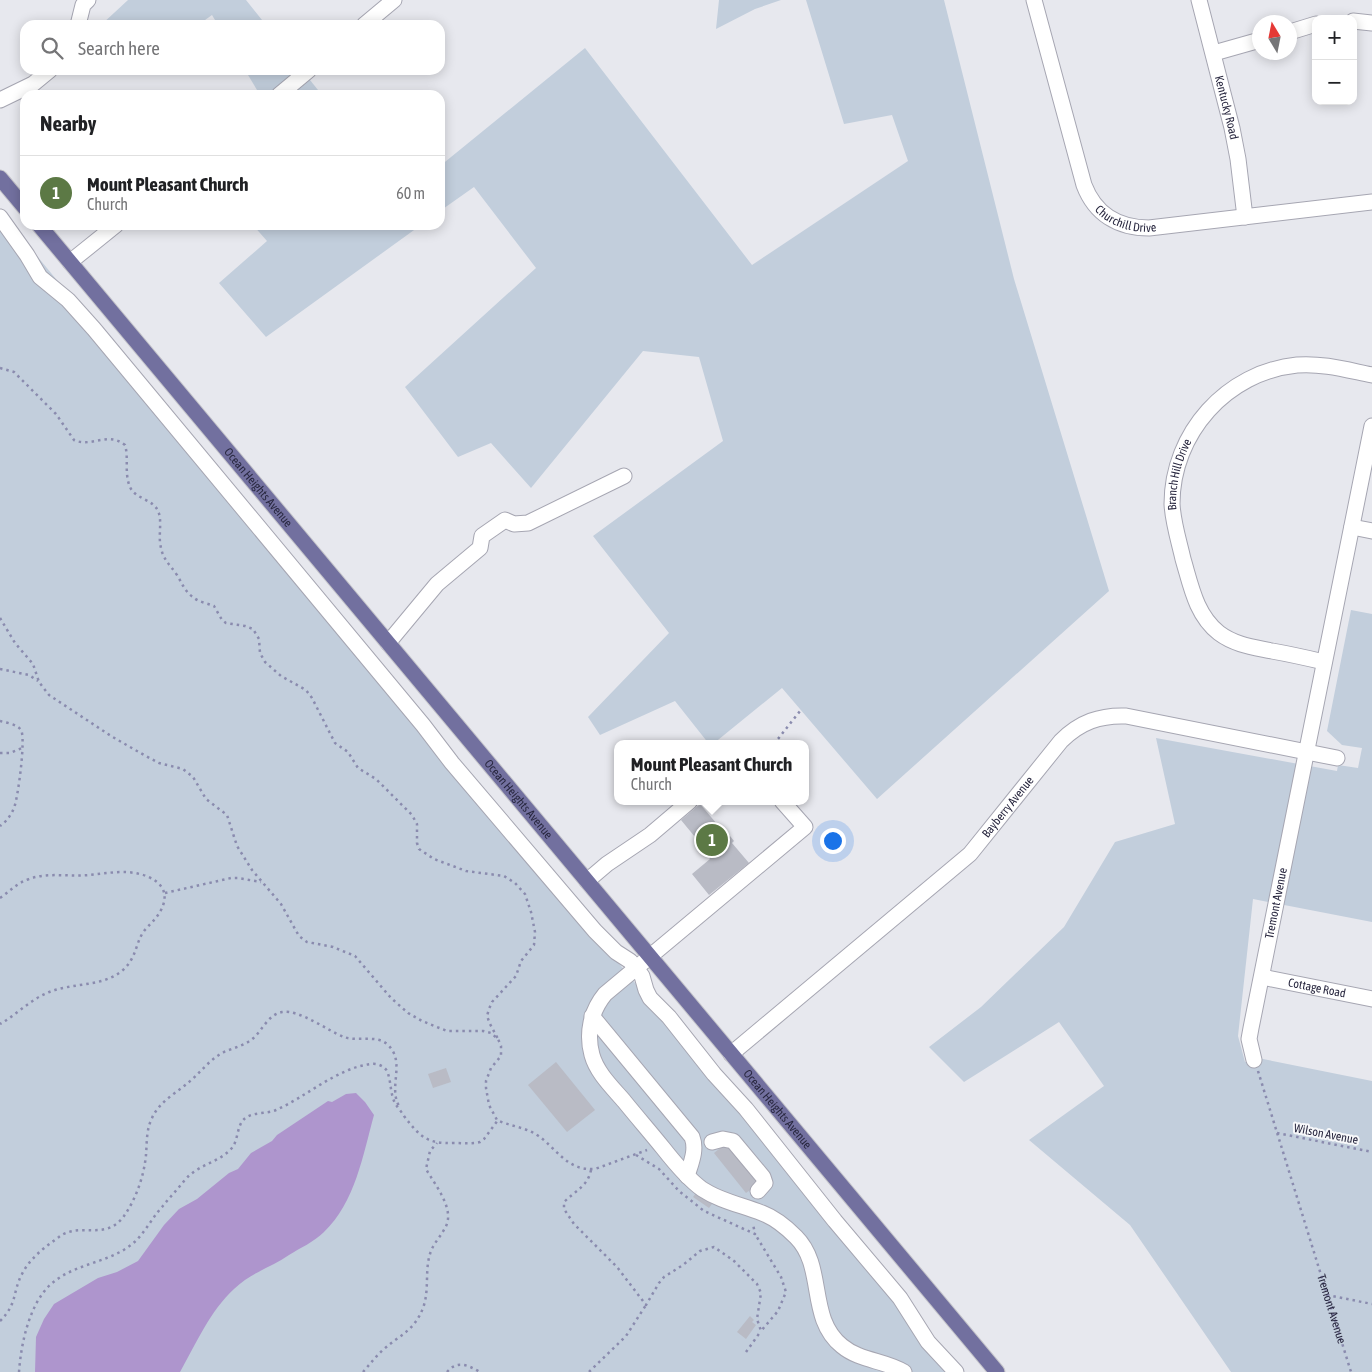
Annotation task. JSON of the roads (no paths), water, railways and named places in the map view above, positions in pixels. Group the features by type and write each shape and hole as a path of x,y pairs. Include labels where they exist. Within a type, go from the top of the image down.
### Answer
{"main road":[{"path":"0,178 20,202"},
{"name":"Ocean Heights Avenue","path":"43,230 997,1372"}],"street":[{"path":"370,20 394,0"},
{"name":"Churchill Drive","path":"1034,0 1084,186 1088,196 1099,210 1114,221 1140,228 1372,202"},
{"name":"Kentucky Road","path":"1199,0 1237,151 1245,217"},
{"path":"79,20 83,2"},
{"path":"1357,21 1372,22"},
{"path":"1297,30 1312,25"},
{"path":"1214,54 1252,42"},
{"path":"21,90 33,84 44,75"},
{"path":"285,90 303,75"},
{"path":"0,100 20,90"},
{"path":"0,217 28,255 40,277 61,294 94,329 423,725 452,763 595,931 616,952 630,961 636,968 642,976 650,998 746,1110 900,1298 928,1342 956,1372"},
{"path":"70,262 110,230"},
{"name":"Branch Hill Drive","path":"1324,662 1236,643 1220,633 1206,620 1195,601 1178,540 1173,511 1174,480 1184,448 1200,420 1221,398 1251,378 1286,367 1314,365 1372,375"},
{"name":"Tremont Avenue","path":"1254,1060 1249,1036 1372,426"},
{"path":"388,643 437,584 480,548 482,536 505,520 514,524 528,523 624,476"},
{"path":"1352,527 1372,531"},
{"name":"Bayberry Avenue","path":"731,1054 970,854 1060,741 1083,724 1106,716 1126,716 1337,758"},
{"path":"587,881 607,864 650,835 685,805"},
{"path":"786,805 805,827 605,994 592,1016 590,1046 595,1064 602,1075 687,1176 712,1195 777,1221 797,1238 814,1271 820,1314 834,1338 842,1346 855,1354 904,1372"},
{"name":"Cottage Road","path":"1262,977 1372,999"},
{"path":"592,1016 685,1127 694,1144 694,1152 687,1176"},
{"path":"694,1144 717,1144 724,1140 733,1142 763,1177 764,1183 756,1189 751,1209"}],"place":[{"name":"Mount Pleasant Church","path":"712,840"}]}
